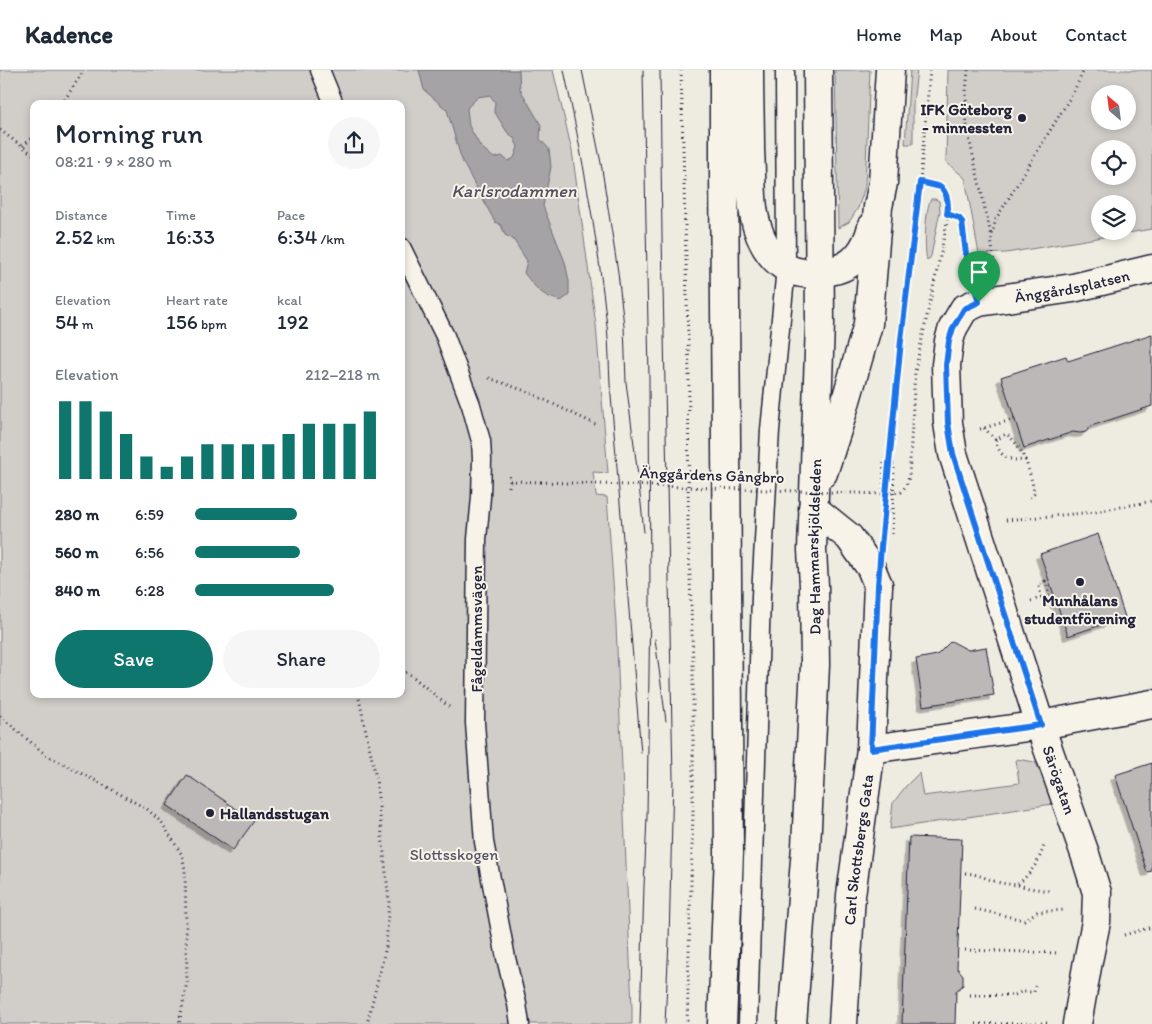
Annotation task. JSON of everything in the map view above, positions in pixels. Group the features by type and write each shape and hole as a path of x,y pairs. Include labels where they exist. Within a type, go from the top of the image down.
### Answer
{"main road":[{"path":"722,1024 729,854 724,70"},
{"path":"748,70 752,198 757,226 768,250 786,268 802,272 819,273 839,270 850,263 862,252 869,239 883,183 890,70"},
{"name":"Dag Hammarskjöldsleden","path":"792,1024 806,847 814,684 812,550 820,324 818,70"},
{"path":"813,508 868,324 878,207"},
{"name":"Änggårdsplatsen","path":"981,303 1073,288 1152,269"},
{"name":"Särögatan","path":"981,303 953,328 949,341 946,365 948,423 953,454 1097,893 1096,922 1078,1024"},
{"name":"Carl Skottsbergs Gata","path":"813,508 849,537 871,568 878,585 871,749 851,894 843,1024"},
{"path":"871,749 1041,725 1152,704"}],"lane":[{"path":"320,70 332,100"},
{"path":"748,1024 761,596 770,430 786,268 784,70"},
{"name":"Fågeldammsvägen","path":"405,254 445,336 471,405 481,442 481,497 477,539 475,723 484,842 520,1024"}],"path":[{"path":"65,100 84,70"},
{"path":"681,70 689,375 688,522 693,671 694,812 687,1024"},
{"path":"882,538 930,70"},
{"path":"968,70 966,92 967,130 991,238"},
{"path":"981,303 991,238 996,219 1073,93 1084,70"},
{"path":"0,130 30,152"},
{"path":"23,146 30,140"},
{"path":"920,182 941,187 946,193 948,201 947,214 959,218 962,222 967,262 981,303"},
{"name":"Änggårdens Gångbro","path":"510,481 883,494 901,492 906,486 909,477 916,371 947,214"},
{"path":"458,369 528,392 597,425"},
{"path":"990,427 1015,419"},
{"path":"984,428 996,440 997,449 1003,455 1013,461 1026,460"},
{"path":"996,440 1006,434 1019,446 1026,460 1034,491 1034,494 1030,497"},
{"path":"883,494 884,463 894,464 892,534"},
{"path":"1004,521 1095,512 1152,501"},
{"path":"884,509 893,510"},
{"path":"1045,581 1052,595 1054,607 1048,607 1040,592 1039,584 1045,581"},
{"path":"405,672 457,713 475,723"},
{"path":"359,698 376,778 389,901 386,947 367,1024"},
{"path":"0,716 46,754 147,809 162,824 182,855 185,869 187,982 179,1024"},
{"path":"1017,884 1030,873 1042,854 1044,845"},
{"path":"965,873 975,874 996,882 1050,891"},
{"path":"974,908 1024,920 1037,912 1074,909"},
{"path":"965,950 1089,954"},
{"path":"970,995 1016,996 1021,992 1034,992 1035,986"},
{"path":"976,1024 1078,1024"}],"green space":[{"name":"Slottsskogen","path":"0,70 553,70 572,151 596,325 608,473 593,472 596,496 607,497 616,624 632,1024 0,1024"},
{"path":"835,70 870,70 865,187 858,208 849,222 838,228"},
{"path":"910,70 917,70 913,104 913,144 905,144"},
{"path":"948,70 1152,70 1152,229 1136,232 1136,195 1091,195 1091,239 1006,253 979,254 965,178 946,162"},
{"path":"931,199 939,201 940,211 931,256 927,260 927,211"},
{"path":"1016,759 1035,762 1047,783 1052,804 890,829 893,803 919,773 923,796 1019,783"}],"water":[{"name":"Karlsrodammen","path":"419,70 519,70 520,89 541,125 540,139 549,149 551,167 543,206 565,262 569,281 569,295 561,301 540,291 524,273 527,261 513,239 505,235 501,225 495,222 462,161 447,110 424,90","holes":["490,95 495,102 494,111 507,132 514,138 518,147 514,158 508,161 502,156 494,158 480,146 469,126 467,108 478,97"]}],"building":[{"path":"1152,334 1152,406 1091,426 1086,432 1073,432 1024,448 1001,377 1066,356 1068,361"},
{"path":"1098,534 1125,617 1068,636 1040,554"},
{"path":"951,641 968,650 986,647 994,695 923,706 916,659 937,655"},
{"path":"1152,763 1152,871 1147,872 1115,775"},
{"name":"Hallandsstugan","path":"187,775 254,821 233,850 167,805"},
{"path":"909,837 962,839 957,968 963,975 963,985 956,991 955,1024 902,1024"}],"tram line":[{"path":"564,70 589,198 607,326 610,384 641,753"},
{"path":"582,70 601,163 618,272 624,326 626,382 644,532"},
{"path":"640,1024 647,816 650,600 649,377 643,70"},
{"path":"660,70 673,778 665,1024"},
{"path":"655,639 666,721"}],"place":[{"name":"IFK Göteborg - minnessten","path":"1022,118"},
{"name":"Munhålans studentförening","path":"1080,582"},
{"name":"Hallandsstugan","path":"210,813"}],"route":[{"path":"920,182 941,187 946,193 948,201 947,214 962,220 967,262 979,302 964,309 953,328 949,341 946,365 948,423 953,454 1041,725 871,749 881,547 901,340 920,182"}]}
